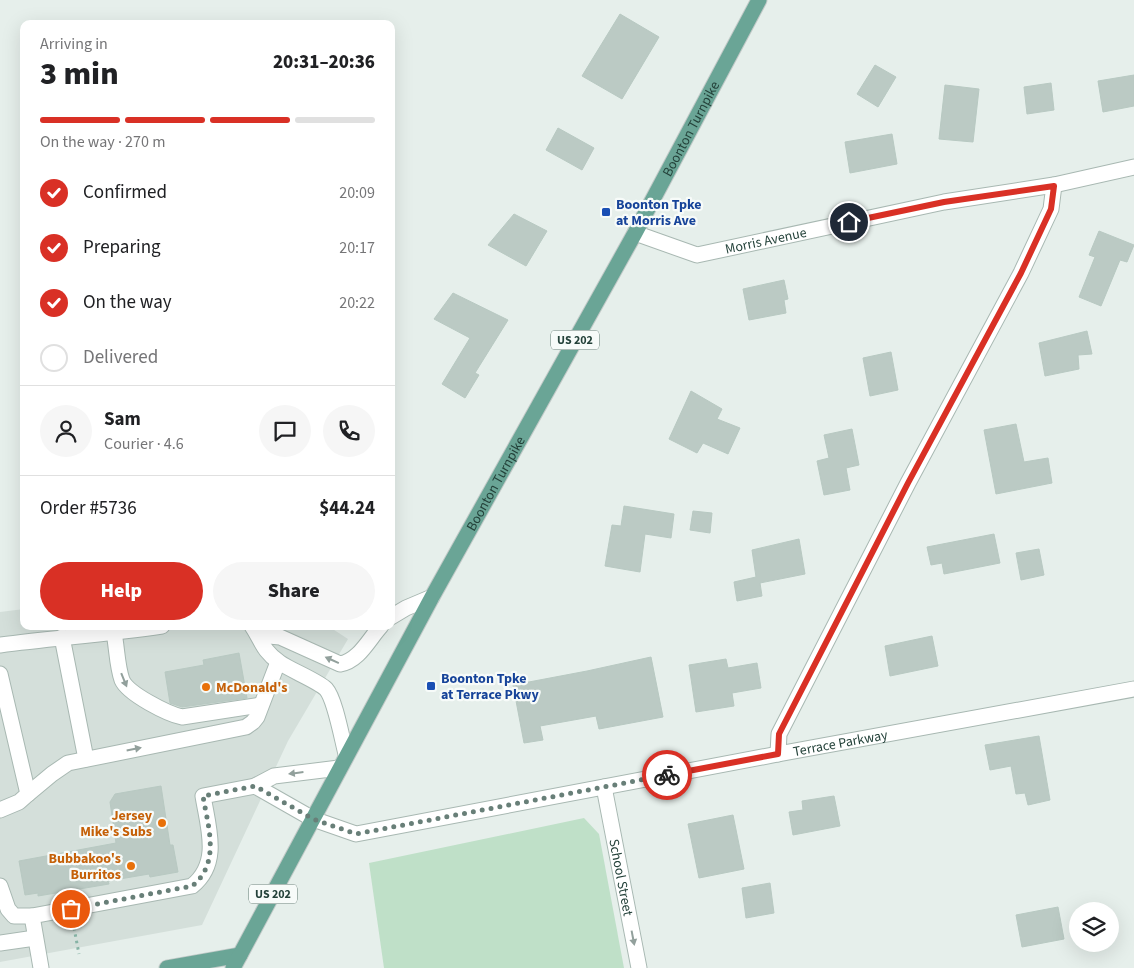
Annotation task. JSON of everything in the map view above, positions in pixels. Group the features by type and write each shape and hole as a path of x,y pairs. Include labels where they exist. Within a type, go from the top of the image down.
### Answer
{"main road":[{"name":"Boonton Turnpike","path":"237,962 346,754 635,233 759,0"},
{"path":"167,968 237,962"}],"street":[{"name":"Morris Avenue","path":"635,233 697,255 944,202 1054,186 1134,167"},
{"path":"778,754 779,734 908,483 1021,273 1051,209 1054,186"},
{"path":"395,615 432,597"},
{"path":"0,645 135,630"},
{"path":"255,631 280,637 340,664 348,663 361,651 378,630"},
{"path":"255,631 265,650 278,662 325,688 332,699 346,754"},
{"path":"114,633 123,680 128,689 172,714 182,717 261,705"},
{"path":"62,637 86,759"},
{"path":"0,810 19,802 52,774 68,764 246,727 257,717 278,662"},
{"path":"0,674 28,794"},
{"name":"Terrace Parkway","path":"255,786 313,819 356,834 1134,689"},
{"path":"0,886 8,909 14,916 32,916 192,886 206,870 210,857 211,844 203,796 255,786 274,776 339,768"},
{"name":"School Street","path":"604,788 639,968"},
{"path":"32,916 40,968"},
{"path":"0,943 35,938"}],"path":[{"path":"73,923 79,954"}],"shaded area":[{"path":"20,610 20,630 334,630 348,639 288,741 202,925 0,962 0,612"}],"green space":[{"path":"584,818 599,834 624,968 384,968 369,863"}],"building":[{"path":"620,14 659,37 622,99 582,76"},
{"path":"875,65 896,77 878,107 857,94"},
{"path":"1134,75 1134,106 1103,112 1098,81"},
{"path":"1051,83 1054,110 1027,114 1024,87"},
{"path":"945,85 979,89 973,142 939,139"},
{"path":"558,128 594,148 582,170 546,150"},
{"path":"892,134 897,164 850,173 845,142"},
{"path":"514,214 547,231 526,266 488,245"},
{"path":"1099,231 1134,245 1127,262 1120,260 1101,306 1079,297 1095,257 1089,255"},
{"path":"784,280 788,299 784,300 786,313 749,320 743,289"},
{"path":"453,293 508,320 475,373 479,375 465,398 442,384 470,338 434,319"},
{"path":"1087,331 1092,354 1078,355 1079,369 1045,376 1039,343"},
{"path":"891,352 898,390 870,396 863,358"},
{"path":"691,391 722,409 717,419 740,428 728,454 703,443 697,453 669,439"},
{"path":"1016,424 1024,462 1048,458 1052,483 996,494 984,430"},
{"path":"852,429 859,465 846,468 850,490 824,495 817,461 829,458 824,435"},
{"path":"624,506 674,514 671,538 645,534 640,572 605,566 612,525 621,526"},
{"path":"693,511 712,513 710,533 690,530"},
{"path":"994,534 1000,563 944,574 942,563 931,565 927,547"},
{"path":"799,539 805,574 760,583 762,596 737,601 734,582 756,577 752,550"},
{"path":"1039,549 1044,575 1021,580 1016,553"},
{"path":"932,636 938,666 890,676 885,646"},
{"name":"McDonald's","path":"239,653 247,698 182,707 170,703 165,672 204,665 203,660"},
{"path":"651,657 663,717 599,729 596,716 540,726 543,740 524,743 513,685"},
{"path":"726,659 728,668 757,663 761,688 732,693 734,706 696,712 689,665"},
{"path":"1039,736 1050,800 1028,805 1025,793 1016,794 1011,766 990,770 985,745"},
{"path":"161,786 170,845 173,845 178,872 150,877 149,874 108,881 109,884 38,896 38,893 25,895 19,861 116,843 110,802 115,794"},
{"path":"834,796 840,826 793,835 789,812 803,810 802,801"},
{"path":"733,815 744,869 699,878 688,824"},
{"path":"770,883 774,913 746,918 742,888"},
{"path":"1058,907 1064,939 1022,947 1016,915"}],"way so far":[{"path":"71,909 192,886 206,870 210,857 211,844 203,796 255,786 313,819 356,834 667,775"}],"place":[{"name":"Boonton Tpke at Morris Ave","path":"606,212"},
{"name":"Boonton Tpke at Terrace Pkwy","path":"431,686"},
{"name":"McDonald's","path":"206,687"},
{"name":"Jersey Mike's Subs","path":"162,823"},
{"name":"Bubbakoo's Burritos","path":"131,866"}],"route":[{"path":"667,775 778,754 779,734 908,483 1021,273 1051,209 1054,186 944,202 849,222"}]}
